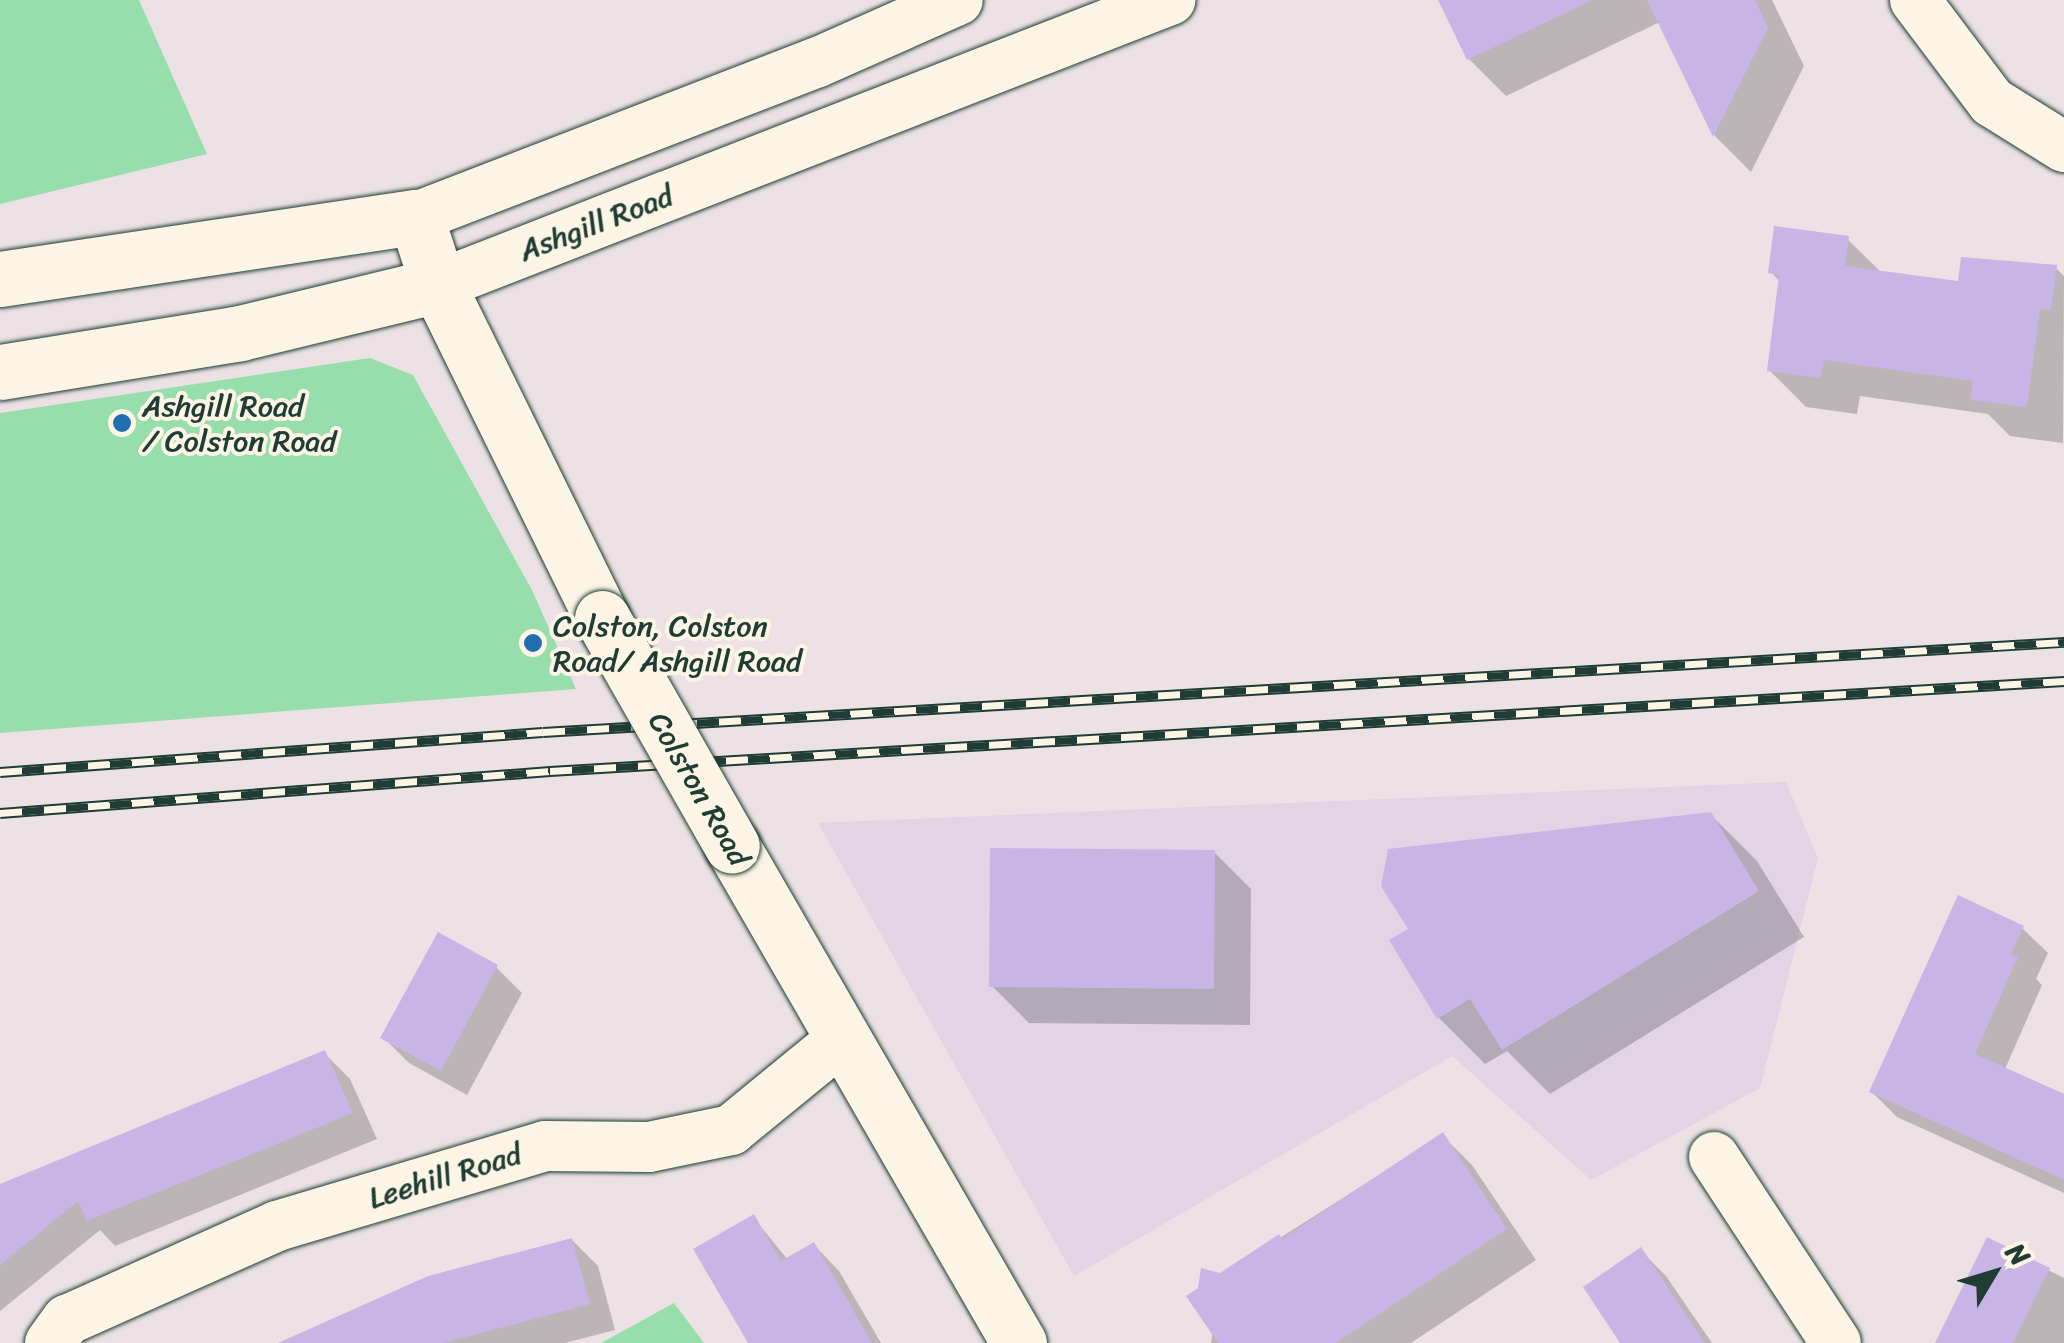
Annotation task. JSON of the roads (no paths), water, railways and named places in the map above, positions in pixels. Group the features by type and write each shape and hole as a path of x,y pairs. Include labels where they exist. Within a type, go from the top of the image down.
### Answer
{"street":[{"path":"0,279 416,217 816,63 958,0"},
{"name":"Ashgill Road","path":"0,372 240,333 438,284 1170,0"},
{"path":"1915,0 1992,102 2064,147"},
{"name":"Colston Road","path":"416,217 438,284 602,618 1018,1343"},
{"name":"Leehill Road","path":"50,1343 67,1320 277,1226 545,1146 649,1147 730,1130 841,1040"},
{"path":"1714,1157 1836,1343"}],"railway":[{"path":"0,772 543,732 2064,642"},
{"path":"0,813 550,771 2064,681"}],"place":[{"name":"Ashgill Road / Colston Road","path":"122,423"},
{"name":"Colston, Colston Road/ Ashgill Road","path":"533,643"}]}
